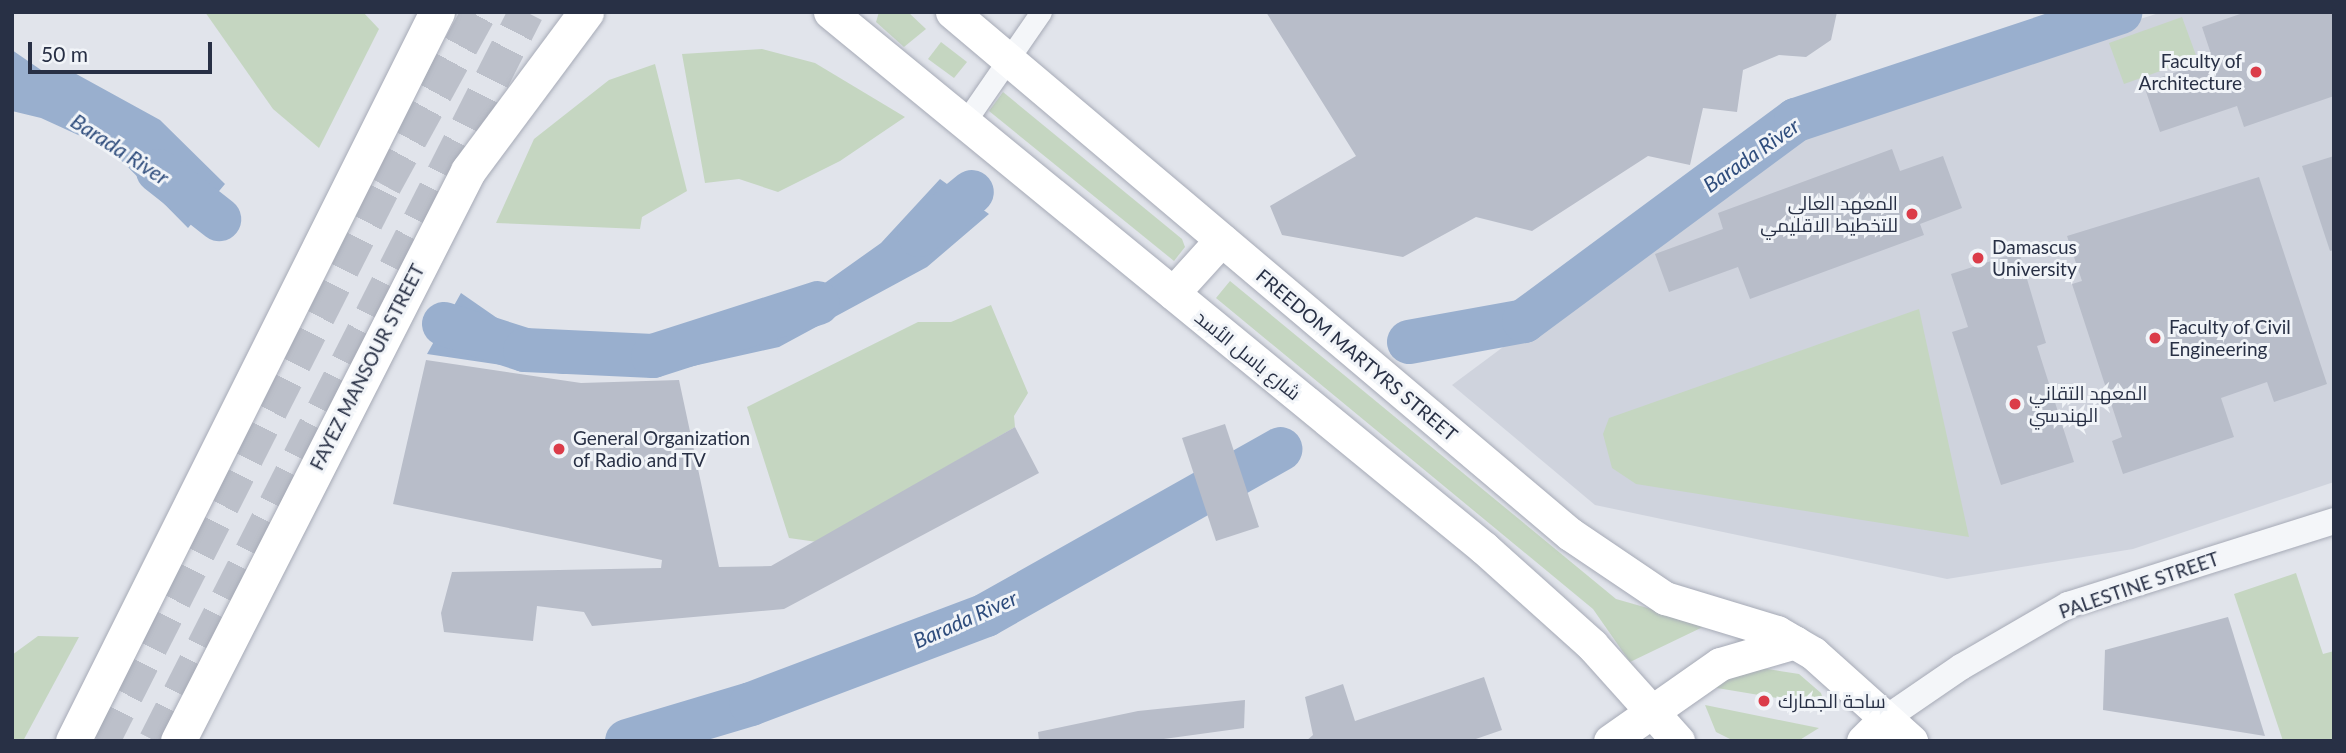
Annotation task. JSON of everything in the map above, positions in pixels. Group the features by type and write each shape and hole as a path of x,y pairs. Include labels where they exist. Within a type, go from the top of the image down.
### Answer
{"highway":[{"path":"73,741 437,12"},
{"name":"FAYEZ MANSOUR STREET","path":"178,741 468,171 586,12"}],"main road":[{"name":"FREEDOM MARTYRS STREET","path":"952,12 1570,534 1665,598 1795,642 1843,674 1874,730 1911,741"},
{"name":"شارع باسل الأسد","path":"843,16 965,122 1484,548 1655,712 1678,741"},
{"path":"1173,293 1222,240"},
{"path":"1610,741 1720,664 1795,642"}],"street":[{"path":"965,122 1011,62 1041,12"},
{"name":"PALESTINE STREET","path":"1874,730 1961,667 2068,605 2334,521"}],"shaded area":[{"name":"Damascus University","path":"2162,12 2334,12 2334,482 2133,549 1947,579 1595,505 1452,385 1793,131"}],"green space":[{"path":"205,12 363,12 379,29 319,148 273,109"},
{"path":"879,12 908,12 926,29 904,47 876,22"},
{"path":"2182,17 2197,58 2124,84 2109,43"},
{"path":"941,42 967,62 954,78 928,59"},
{"path":"762,49 815,63 905,117 840,161 778,192 739,179 705,183 682,54"},
{"path":"655,64 687,191 642,217 640,229 496,223 534,139 609,80"},
{"path":"1003,92 1182,239 1185,247 1174,261 989,111"},
{"path":"1230,281 1616,599 1707,625 1630,662 1593,609 1216,298"},
{"path":"991,305 1028,393 1014,416 1015,427 817,542 789,538 747,407 918,322 951,322"},
{"path":"1919,309 1969,537 1636,484 1612,468 1603,434 1609,418"},
{"path":"2296,573 2323,654 2334,651 2334,741 2283,741 2234,594"},
{"path":"38,636 79,637 23,741 12,741 12,655"},
{"path":"1755,667 1799,674 1821,693 1825,706 1711,687"},
{"path":"1705,705 1819,728 1798,741 1734,741 1716,732"}],"water":[{"path":"12,50 44,72 69,70 160,120 225,184 188,228 111,150 41,118 12,111"},
{"path":"940,179 989,214 927,267 779,347 671,371 563,374 427,354 461,293 543,350 653,356 767,324 881,243"}],"building":[{"path":"1266,12 1837,12 1831,40 1806,57 1779,55 1743,70 1737,112 1703,108 1690,165 1648,156 1532,231 1476,217 1403,257 1282,235 1270,206 1356,156"},
{"name":"Faculty of Architecture","path":"2246,12 2334,12 2334,96 2244,127 2237,106 2160,132 2143,83 2213,60 2202,27"},
{"path":"1892,149 1900,171 1943,156 1962,208 1920,224 1924,235 1750,299 1738,267 1669,292 1655,254 1723,229 1718,213"},
{"path":"2334,156 2334,250 2330,251 2302,166"},
{"name":"Faculty of Civil Engineering","path":"2259,177 2327,384 2274,402 2267,382 2221,398 2234,437 2123,474 2112,441 2122,437 2072,284 2082,281 2067,236"},
{"name":"المعهد التقاني الهندسي","path":"2019,252 2046,343 2037,346 2074,462 2001,485 1952,332 1968,327 1951,274"},
{"path":"426,360 581,383 679,380 719,567 771,566 1015,427 1039,473 784,609 592,626 584,612 537,606 533,641 444,632 441,613 452,572 661,568 662,560 393,504"},
{"path":"1225,424 1259,527 1216,541 1182,438"},
{"path":"2228,617 2265,736 2103,710 2105,650"},
{"path":"1484,677 1502,730 1470,741 1306,741 1313,735 1305,697 1343,684 1355,721"},
{"path":"1245,700 1244,728 1149,741 1039,741 1038,732 1138,711"}],"waterway":[{"name":"Barada River","path":"1409,342 1524,321 1796,120 2120,12"},
{"name":"Barada River","path":"158,171 219,219"},
{"name":"Barada River","path":"919,235 972,192"},
{"name":"Barada River","path":"444,324 525,350 653,356 818,303"},
{"name":"Barada River","path":"627,741 751,704 986,615 1281,449"}],"tunnel":[{"path":"102,741 384,185 479,12"},
{"path":"156,741 526,12"}],"place":[{"name":"Faculty of Architecture","path":"2256,72"},
{"name":"المعهد العالي للتخطيط الاقليمي","path":"1912,214"},
{"name":"Damascus University","path":"1978,258"},
{"name":"Faculty of Civil Engineering","path":"2155,338"},
{"name":"المعهد التقاني الهندسي","path":"2015,404"},
{"name":"General Organization of Radio and TV","path":"559,449"},
{"name":"ساحة الجمارك","path":"1764,701"}]}
